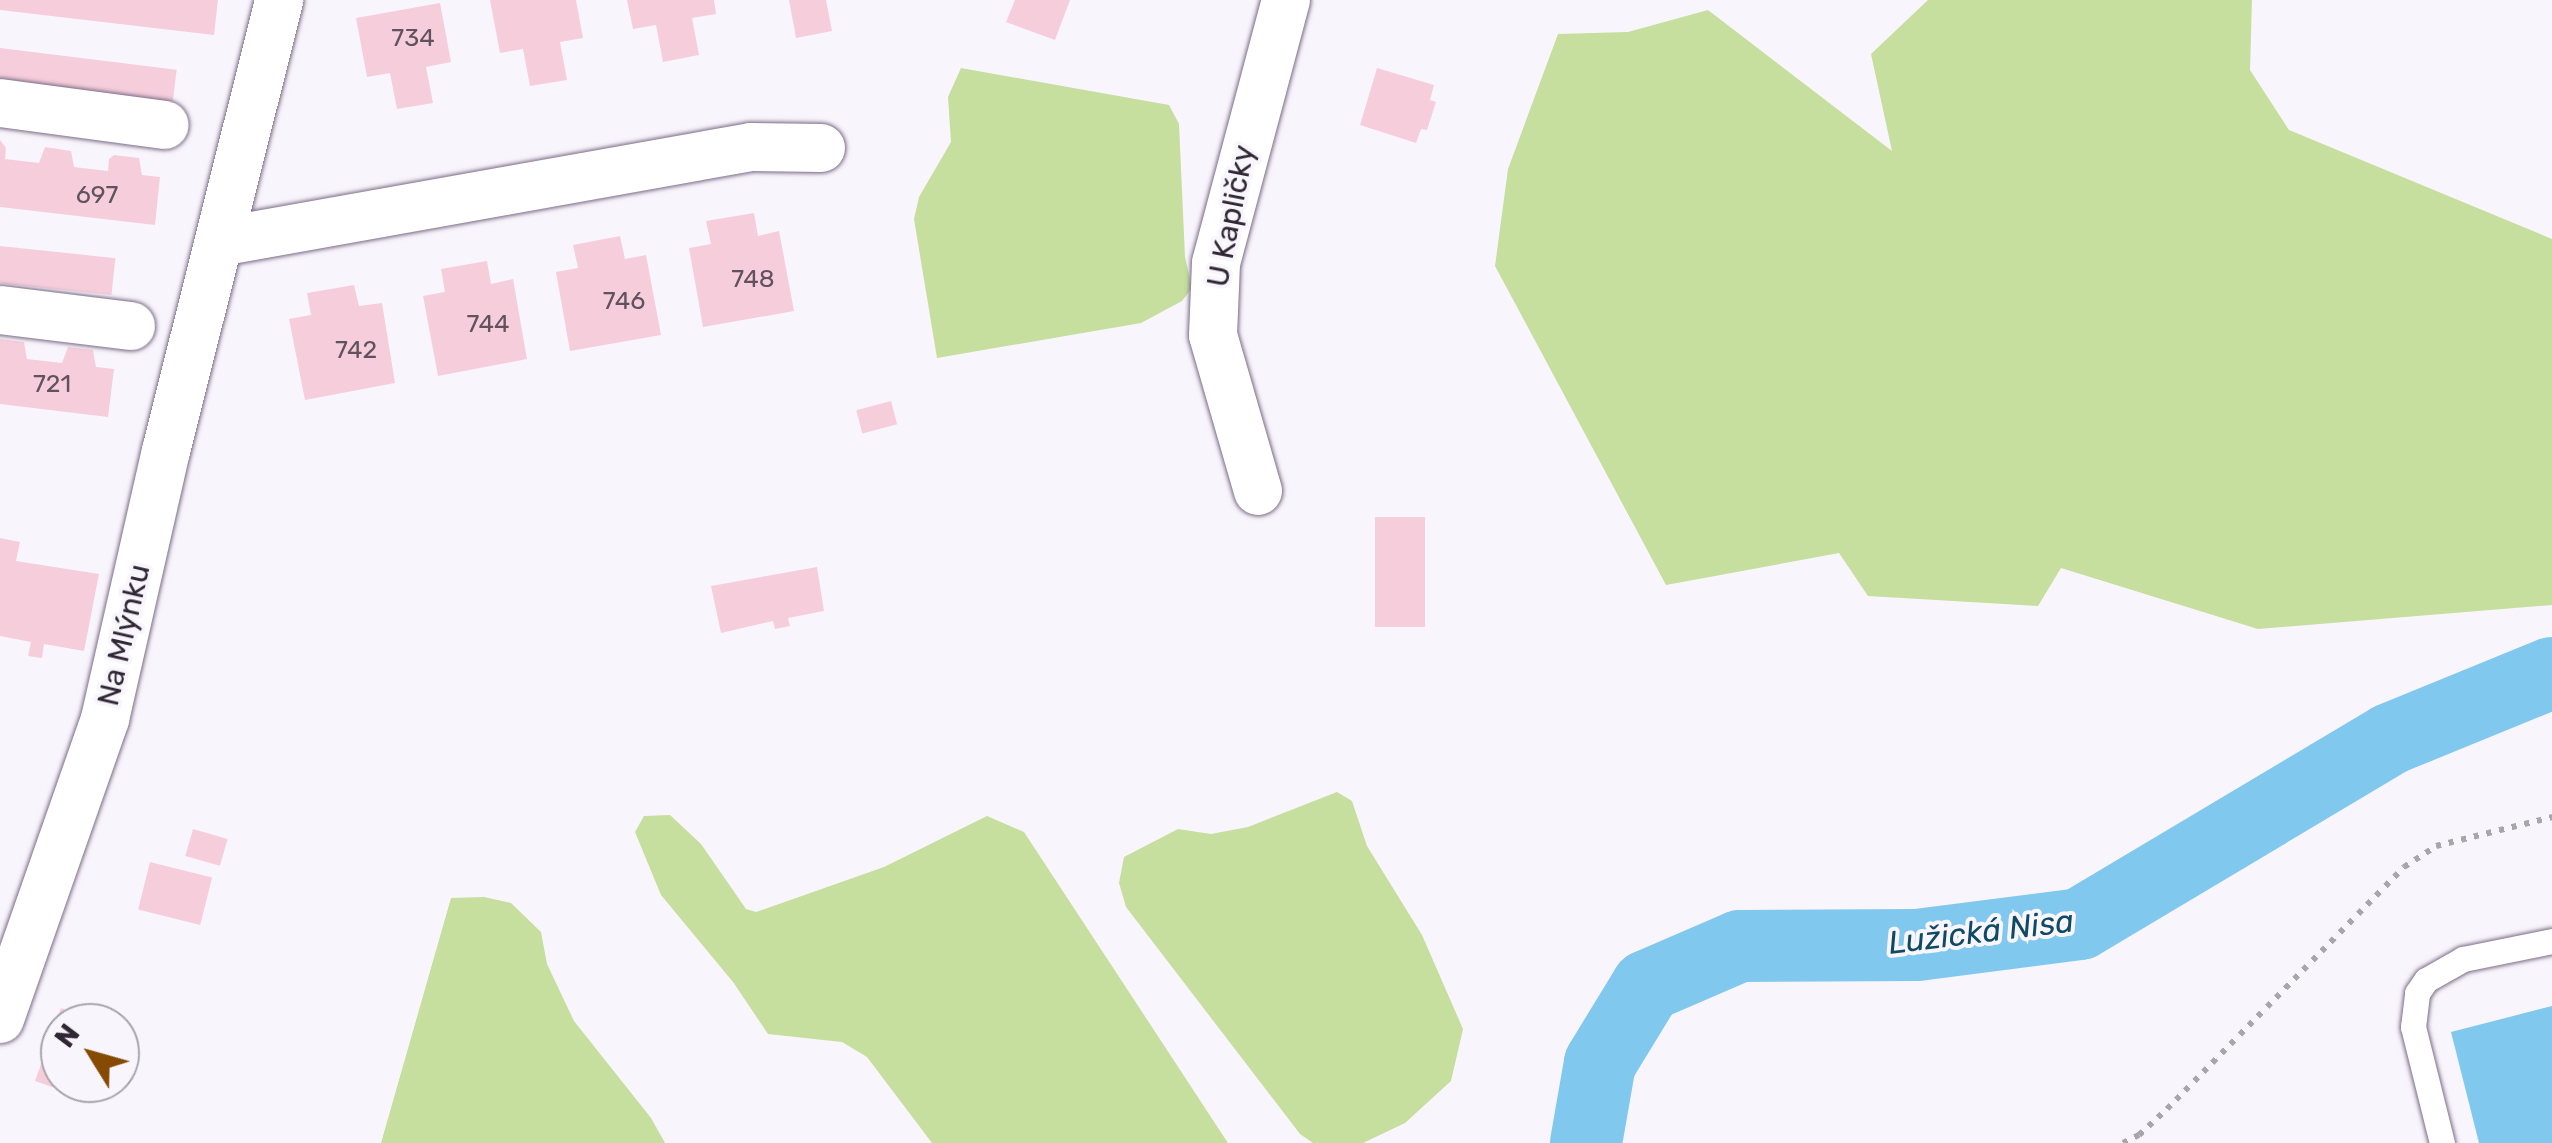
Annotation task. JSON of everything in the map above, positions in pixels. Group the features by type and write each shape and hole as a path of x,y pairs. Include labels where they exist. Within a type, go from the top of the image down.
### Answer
{"street":[{"name":"Na Mlýnku","path":"0,1019 106,718 279,0"},
{"name":"U Kapličky","path":"1258,491 1212,335 1216,262 1286,0"},
{"path":"0,103 165,124"},
{"path":"218,242 752,147 821,148"},
{"path":"0,310 131,326"}],"lane":[{"path":"2442,1143 2413,1027 2417,994 2426,980 2463,959 2552,940"}],"path":[{"path":"2122,1143 2139,1135 2167,1109 2404,867 2436,846 2552,817"}],"green space":[{"path":"1928,0 2252,0 2250,70 2289,130 2552,239 2552,605 2258,629 2061,568 2038,606 1868,596 1839,553 1666,585 1495,266 1508,169 1558,34 1628,32 1708,10 1892,151 1871,54"},
{"path":"961,68 1169,105 1179,124 1185,257 1192,288 1182,301 1141,323 937,358 914,219 919,197 951,142 948,97"},
{"path":"1337,792 1352,801 1367,846 1422,935 1463,1029 1451,1081 1405,1123 1363,1143 1313,1143 1300,1134 1126,907 1119,883 1124,857 1178,829 1211,834 1248,827"},
{"path":"670,815 701,844 746,909 756,912 884,867 987,816 1024,832 1228,1143 932,1143 867,1057 842,1042 768,1034 733,982 661,895 635,832 644,816"},
{"path":"484,897 511,903 541,932 547,964 574,1021 651,1118 665,1143 381,1143 451,898"}],"water":[{"path":"2552,1006 2552,1143 2479,1143 2451,1032"}],"building":[{"path":"0,0 218,0 214,35 0,10"},
{"path":"490,0 576,0 583,38 560,42 567,80 530,86 523,49 500,53"},
{"path":"627,0 714,0 716,14 692,18 699,55 663,62 656,25 633,29"},
{"path":"789,0 826,0 832,31 796,38"},
{"path":"1015,0 1070,0 1055,40 1006,22"},
{"path":"440,3 451,62 426,67 433,103 397,109 390,73 367,77 356,18"},
{"path":"0,48 177,70 172,107 0,86"},
{"path":"1377,68 1434,85 1430,100 1436,102 1427,130 1421,129 1416,143 1360,125"},
{"path":"0,140 6,148 5,159 39,163 45,147 71,151 74,167 108,171 109,159 114,155 139,158 142,175 160,177 155,225 0,207"},
{"path":"754,213 758,236 779,231 794,311 703,327 689,248 711,244 706,221"},
{"path":"620,236 625,259 646,255 661,335 570,351 556,272 578,268 573,245"},
{"path":"0,246 115,258 111,295 0,283"},
{"path":"487,261 491,284 513,279 527,359 438,376 423,296 445,292 441,269"},
{"path":"354,285 359,306 382,303 395,383 305,400 289,319 311,315 307,293"},
{"path":"0,339 24,342 27,359 62,363 68,347 93,350 96,367 114,369 108,417 0,404"},
{"path":"891,401 897,424 862,433 856,410"},
{"path":"1375,517 1425,517 1425,627 1375,627"},
{"path":"0,538 20,542 16,561 99,574 84,651 44,644 42,658 28,656 31,642 0,636"},
{"path":"817,567 824,611 788,618 790,626 775,629 773,621 721,633 711,586"},
{"path":"193,829 228,839 220,866 185,856"},
{"path":"150,862 212,877 200,925 138,910"}],"waterway":[{"name":"Lužická Nisa","path":"1586,1143 1600,1063 1647,986 1740,946 1917,945 2080,924 2390,739 2552,673"}]}
